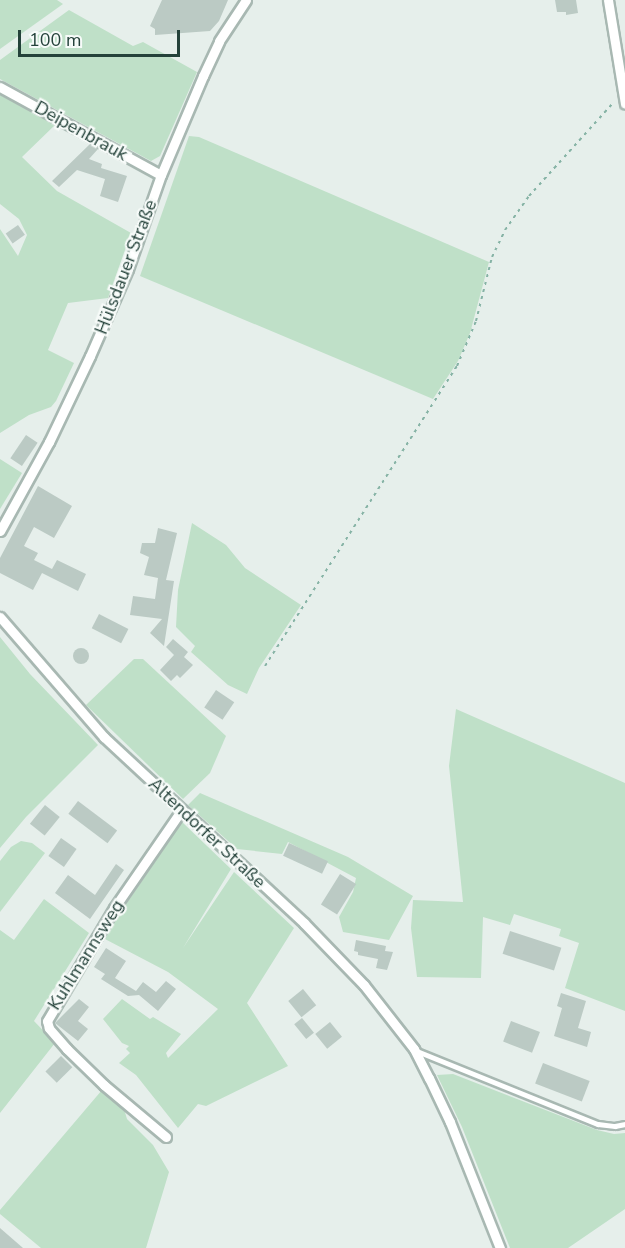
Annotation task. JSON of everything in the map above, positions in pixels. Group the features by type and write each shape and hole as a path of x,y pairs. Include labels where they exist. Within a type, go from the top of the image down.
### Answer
{"street":[{"name":"Hülsdauer Straße","path":"0,531 49,442 110,313 161,175 219,41 246,0"},
{"path":"608,0 624,100"},
{"name":"Deipenbrauk","path":"0,87 161,175"},
{"name":"Altendorfer Straße","path":"0,617 104,737 340,958 414,1049 450,1122 500,1248"},
{"name":"Kuhlmannsweg","path":"166,1137 67,1049 49,1028 47,1021 114,908 181,811"}],"lane":[{"name":"Altendorfer Straße","path":"414,1049 598,1124 625,1124"}],"path":[{"path":"265,666 457,366 476,321 492,257 505,230 530,195 615,101 624,100"}],"green space":[{"path":"0,0 57,0 63,4 0,49"},
{"path":"69,10 133,46 143,42 197,72 160,156 151,161 0,79 0,60"},
{"path":"0,95 56,124 22,157 57,191 131,233 108,298 68,303 48,350 74,363 56,401 51,407 29,415 0,433 0,229 18,256 27,235 19,219 0,204"},
{"path":"189,136 199,137 489,262 470,333 458,361 433,399 140,276"},
{"path":"0,459 22,473 0,509"},
{"path":"192,523 226,545 245,568 301,605 259,668 247,694 228,685 191,652 195,646 176,627 178,590"},
{"path":"0,637 30,674 98,745 26,817 0,848"},
{"path":"134,659 143,659 226,736 210,773 183,799 86,705"},
{"path":"456,709 625,783 625,1011 565,988 579,943 559,936 561,929 514,914 510,925 483,917 481,978 417,977 411,928 413,900 463,902 449,766"},
{"path":"200,793 348,857 413,896 389,940 343,932 339,917 353,892 356,878 288,842 282,854 237,849 188,805"},
{"path":"182,822 231,869 183,948 234,872 294,928 247,1003 288,1066 206,1106 198,1104 178,1128 136,1075 119,1063 130,1053 126,1049 129,1046 122,1043 103,1019 122,999 150,1019 153,1017 181,1034 166,1053 168,1058 218,1009 168,972 103,938"},
{"path":"21,841 32,843 45,853 0,912 0,861 11,847"},
{"path":"44,899 89,933 34,1021 55,1043 0,1113 0,930 14,940"},
{"path":"453,1074 597,1130 614,1134 625,1133 625,1209 568,1248 510,1248 462,1127 437,1075"},
{"path":"102,1090 124,1109 127,1119 153,1145 169,1172 146,1248 41,1248 0,1214 0,1210"}],"building":[{"path":"162,0 228,0 219,21 210,31 155,35 155,29 150,26"},
{"path":"555,0 576,0 578,13 566,15 566,12 557,12"},
{"path":"90,144 98,149 89,159 102,164 101,168 127,176 118,202 100,196 105,179 77,170 59,187 52,181"},
{"path":"18,225 25,235 13,243 6,234"},
{"path":"26,435 38,443 22,466 10,458"},
{"path":"38,486 72,506 54,538 34,527 24,546 38,553 34,560 52,569 57,560 86,574 78,591 42,573 33,590 0,573 0,558"},
{"path":"158,528 177,533 166,580 174,581 164,646 150,633 162,619 130,615 133,596 155,599 158,578 144,575 149,557 140,553 142,543 155,543"},
{"path":"99,614 128,629 121,643 92,628"},
{"path":"173,639 188,652 184,657 193,665 180,678 177,675 171,681 160,670 174,655 166,647"},
{"path":"78,648 84,648 89,656 87,662 78,664 73,659 73,653"},
{"path":"216,690 234,702 222,720 204,707"},
{"path":"78,801 117,830 108,843 68,814"},
{"path":"45,805 60,817 45,836 30,824"},
{"path":"61,838 77,849 64,867 48,856"},
{"path":"289,843 328,861 322,874 283,856"},
{"path":"116,864 124,870 90,919 55,893 68,875 95,895"},
{"path":"340,874 356,884 337,915 321,905"},
{"path":"510,931 561,948 554,971 503,954"},
{"path":"356,940 386,946 385,951 393,952 387,970 376,968 378,959 358,955 358,952 354,951"},
{"path":"106,948 126,961 115,978 136,991 143,982 156,992 166,981 176,989 158,1011 139,995 128,996 101,979 105,974 94,967"},
{"path":"303,989 316,1005 301,1017 288,1001"},
{"path":"561,993 586,1001 578,1028 591,1032 587,1047 554,1036 562,1008 557,1006"},
{"path":"79,999 89,1007 78,1021 88,1029 78,1041 55,1023"},
{"path":"302,1018 314,1033 306,1039 294,1024"},
{"path":"511,1021 540,1032 532,1053 503,1042"},
{"path":"330,1022 342,1037 327,1049 315,1034"},
{"path":"61,1056 72,1067 57,1083 45,1072"},
{"path":"543,1063 590,1081 582,1101 535,1084"},
{"path":"0,1228 23,1248 0,1248"}]}
